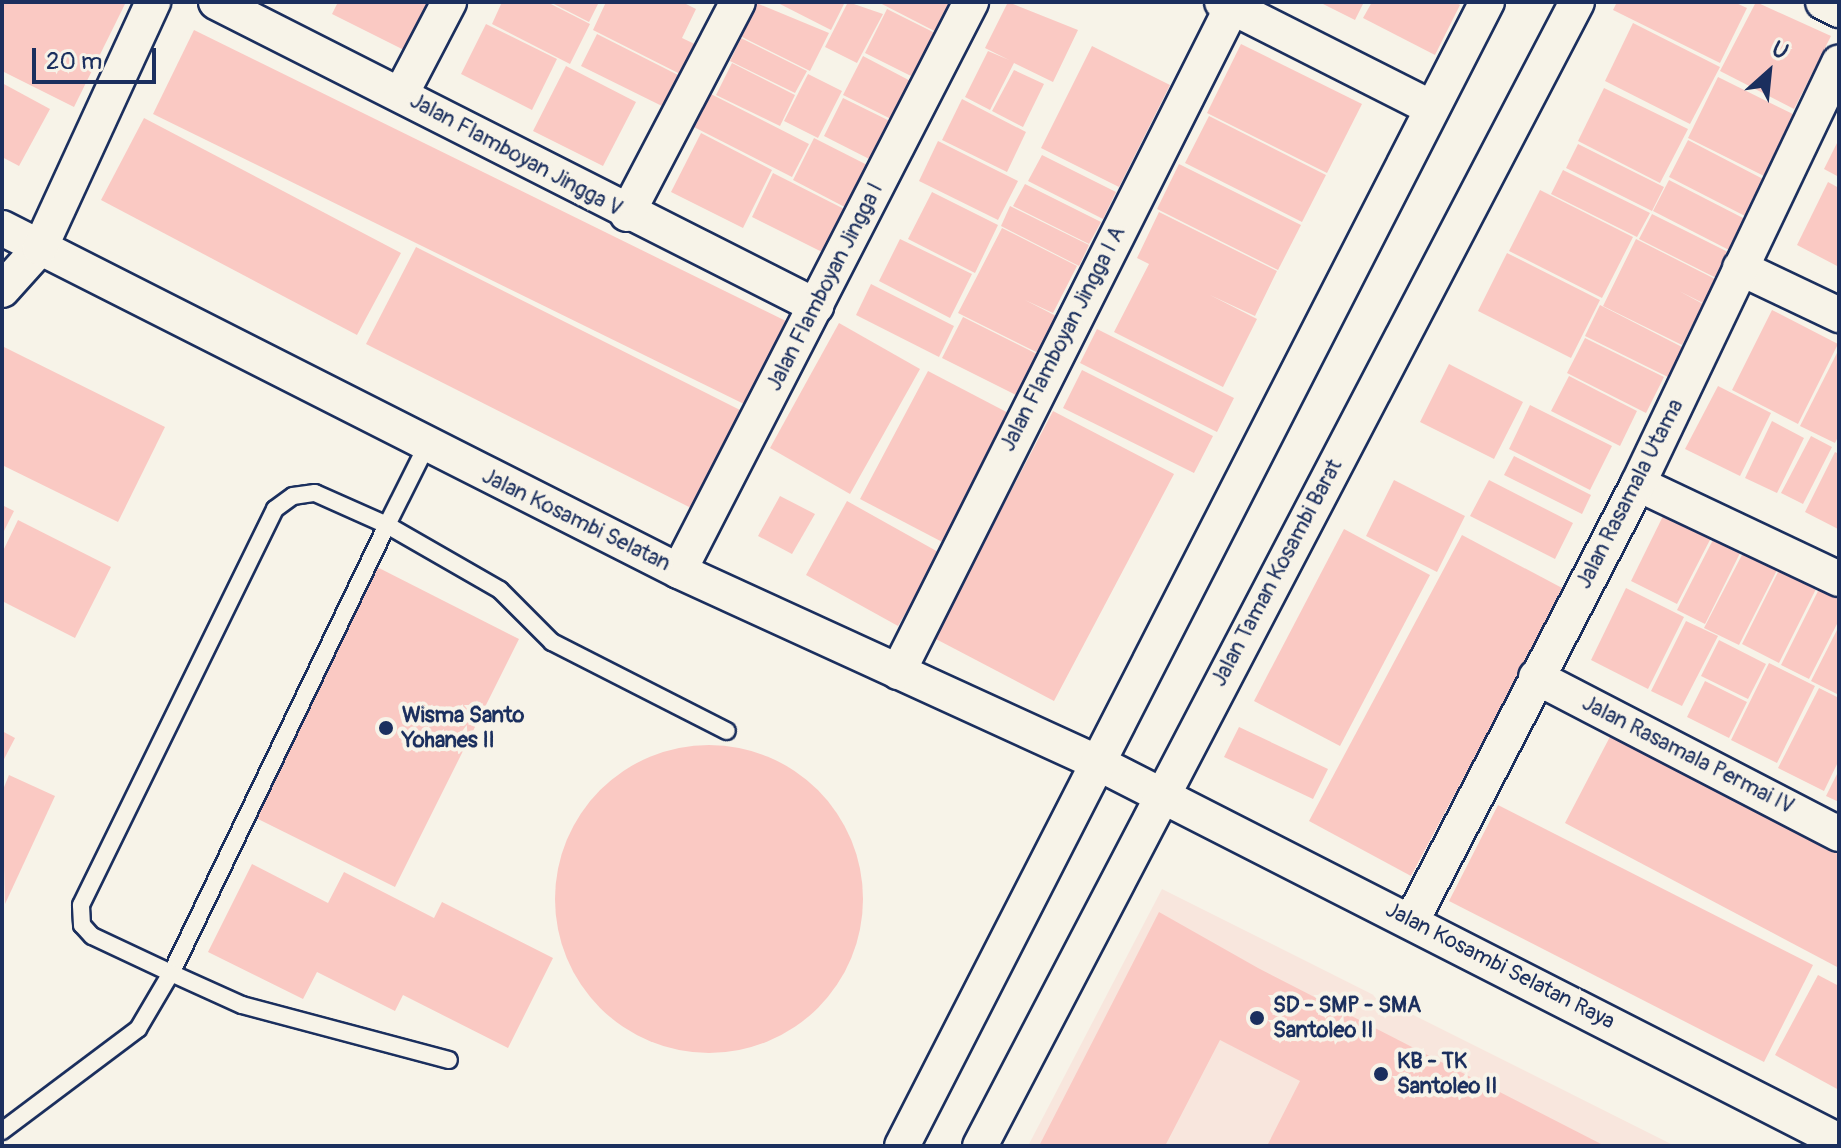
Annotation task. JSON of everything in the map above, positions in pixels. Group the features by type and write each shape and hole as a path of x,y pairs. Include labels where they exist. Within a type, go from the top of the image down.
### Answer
{"street":[{"path":"2,290 40,248 153,2"},
{"name":"Jalan Flamboyan Jingga V","path":"216,2 401,94 627,214 816,306"},
{"path":"401,94 449,2"},
{"path":"627,214 738,2"},
{"name":"Jalan Flamboyan Jingga I","path":"679,571 971,2"},
{"path":"902,1146 1430,107 1487,2"},
{"name":"Jalan Taman Kosambi Barat","path":"980,1146 1155,793 1577,2"},
{"path":"1823,2 1839,10"},
{"path":"1227,4 1430,107"},
{"name":"Jalan Flamboyan Jingga I A","path":"898,672 1227,4"},
{"name":"Jalan Rasamala Utama","path":"1412,920 1638,484 1839,63"},
{"name":"Jalan Kosambi Selatan","path":"2,228 426,447 679,571 898,672 1102,757 1155,793"},
{"path":"1740,268 1839,315"},
{"path":"1638,484 1839,579"},
{"name":"Jalan Rasamala Permai IV","path":"1536,677 1839,834"},
{"name":"Jalan Kosambi Selatan Raya","path":"1155,793 1412,920 1839,1141"}],"lane":[{"path":"2,1131 138,1029 171,973 426,447"},
{"path":"449,1060 242,1005 92,936 82,925 81,905 275,509 315,493 387,525 500,590 552,642 727,731"}],"shaded area":[{"name":"SD - SMP - SMA Santoleo II","path":"1162,889 1675,1146 1028,1146"}],"building":[{"path":"2,2 126,2 74,107 2,71"},
{"path":"338,2 422,2 431,7 408,52 332,14"},
{"path":"502,2 547,2 590,24 570,64 492,24"},
{"path":"550,2 599,2 589,22"},
{"path":"606,2 682,2 696,9 682,38 701,47 686,77 593,30"},
{"path":"754,2 829,33 810,71 738,35"},
{"path":"776,2 845,2 831,30"},
{"path":"848,2 883,14 857,63 825,47"},
{"path":"878,2 969,2 950,39"},
{"path":"1008,2 1078,30 1053,82 1014,63 990,110 965,97 988,51 1009,60 985,48"},
{"path":"1319,2 1364,2 1355,20"},
{"path":"1372,2 1455,2 1460,5 1435,55 1363,18"},
{"path":"1617,2 1734,2 1747,8 1720,63 1613,10"},
{"path":"1756,2 1831,36 1794,109 1720,71"},
{"path":"887,9 947,39 925,83 865,53"},
{"path":"1633,23 1720,67 1690,124 1605,81"},
{"path":"486,24 557,59 532,110 461,74"},
{"path":"194,30 788,322 746,405 153,114"},
{"path":"597,34 682,77 666,108 581,66"},
{"path":"741,38 807,71 795,93 730,61"},
{"path":"1241,44 1362,104 1327,173 1207,113"},
{"path":"1092,46 1170,85 1119,187 1041,148"},
{"path":"863,56 920,86 901,124 843,95"},
{"path":"732,63 795,95 780,126 716,95"},
{"path":"566,66 636,102 603,166 533,131"},
{"path":"1014,70 1044,84 1023,127 992,111"},
{"path":"808,74 842,91 818,138 784,121"},
{"path":"1718,77 1801,118 1770,179 1688,138"},
{"path":"2,83 50,109 19,166 2,157"},
{"path":"1604,88 1688,129 1660,183 1578,141"},
{"path":"705,91 809,144 792,177 688,124"},
{"path":"843,98 902,127 883,166 824,136"},
{"path":"962,99 1026,132 1007,172 942,140"},
{"path":"1209,116 1326,175 1302,222 1185,163"},
{"path":"144,118 401,253 357,335 101,200"},
{"path":"701,133 772,170 743,228 671,192"},
{"path":"814,138 879,171 858,214 793,180"},
{"path":"1839,139 1839,177 1824,169"},
{"path":"1688,140 1763,179 1745,216 1669,177"},
{"path":"938,141 1018,181 998,220 919,181"},
{"path":"1578,144 1664,187 1652,211 1566,168"},
{"path":"1042,155 1116,192 1103,219 1028,181"},
{"path":"1179,164 1301,225 1278,270 1157,209"},
{"path":"1563,170 1650,213 1637,237 1551,194"},
{"path":"773,173 856,215 834,258 752,217"},
{"path":"1669,180 1745,219 1729,250 1653,211"},
{"path":"1828,182 1839,188 1839,267 1797,245"},
{"path":"1025,184 1101,222 1089,244 1013,206"},
{"path":"1540,190 1633,237 1602,298 1509,251"},
{"path":"932,192 998,225 975,273 908,239"},
{"path":"1010,206 1089,245 1079,266 1001,226"},
{"path":"1159,212 1277,271 1255,316 1210,295 1257,319 1223,387 1114,332 1149,264 1137,258"},
{"path":"1652,214 1736,256 1724,282 1639,239"},
{"path":"1002,228 1077,266 1053,313 1025,300 1058,317 1040,354 958,313"},
{"path":"900,239 972,274 950,318 879,281"},
{"path":"1636,239 1721,282 1709,306 1679,291 1703,304 1682,345 1603,306"},
{"path":"416,247 744,412 695,510 366,344"},
{"path":"1507,253 1600,300 1571,358 1478,311"},
{"path":"871,284 954,326 939,357 856,315"},
{"path":"1600,305 1684,348 1670,378 1585,336"},
{"path":"1772,310 1838,344 1798,424 1732,390"},
{"path":"963,317 1049,360 1028,401 942,358"},
{"path":"839,323 920,369 850,494 770,448"},
{"path":"1097,329 1234,398 1217,432 1080,363"},
{"path":"1585,338 1664,377 1646,413 1567,373"},
{"path":"2,346 165,427 118,522 2,465"},
{"path":"1839,349 1839,435 1835,443 1800,426"},
{"path":"1449,364 1523,402 1494,459 1420,422"},
{"path":"1082,370 1213,436 1194,473 1063,408"},
{"path":"928,371 1016,417 948,545 860,499"},
{"path":"1569,376 1637,411 1620,446 1551,411"},
{"path":"1718,386 1771,413 1740,476 1685,449"},
{"path":"1530,405 1612,446 1590,490 1509,449"},
{"path":"1053,411 1174,474 1054,701 934,638"},
{"path":"1772,421 1804,438 1777,493 1745,478"},
{"path":"1811,436 1832,447 1803,504 1781,493"},
{"path":"1835,452 1839,454 1838,529 1805,512"},
{"path":"1514,456 1591,495 1582,514 1504,475"},
{"path":"1394,480 1465,516 1437,572 1366,536"},
{"path":"1489,480 1573,523 1555,559 1470,516"},
{"path":"780,496 815,514 792,554 758,536"},
{"path":"847,501 940,553 898,626 806,575"},
{"path":"2,505 14,511 2,535"},
{"path":"1666,510 1713,534 1677,604 1631,581"},
{"path":"18,520 111,567 75,638 2,601 2,553"},
{"path":"1344,529 1430,575 1340,746 1254,701"},
{"path":"1717,532 1744,545 1705,624 1677,610"},
{"path":"1462,535 1564,589 1411,876 1309,821"},
{"path":"1744,551 1778,568 1739,645 1704,628"},
{"name":"Wisma Santo Yohanes II","path":"377,567 519,639 395,887 252,816"},
{"path":"1779,570 1816,589 1779,663 1742,644"},
{"path":"1820,587 1839,596 1839,620 1809,679 1781,665"},
{"path":"1626,588 1684,617 1648,689 1591,660"},
{"path":"1686,621 1718,636 1682,706 1651,691"},
{"path":"1839,626 1839,695 1811,681"},
{"path":"1719,640 1766,664 1748,699 1701,676"},
{"path":"1769,663 1815,686 1777,763 1731,740"},
{"path":"1705,681 1747,702 1729,738 1687,717"},
{"path":"1819,688 1839,698 1839,760 1824,791 1778,768"},
{"path":"1239,727 1328,769 1313,799 1224,757"},
{"path":"1614,729 1839,847 1839,968 1565,823"},
{"path":"2,731 15,738 2,763"},
{"path":"709,745 739,748 768,757 794,771 818,790 837,814 851,840 860,869 863,899 860,929 851,958 837,984 818,1008 794,1027 768,1041 739,1050 709,1053 679,1050 650,1041 624,1027 600,1008 581,984 567,958 558,929 555,899 558,869 567,840 581,814 600,790 624,771 650,757 679,748"},
{"path":"1839,770 1839,802 1826,796"},
{"path":"9,775 55,796 5,904 2,792"},
{"path":"1498,805 1813,965 1764,1062 1449,901"},
{"path":"252,864 328,903 344,872 434,918 442,902 553,958 508,1048 403,995 395,1011 317,972 303,999 208,952"},
{"name":"SD - SMP - SMA Santoleo II","path":"1159,912 1258,968 1605,1146 1267,1146 1300,1081 1220,1040 1165,1146 1039,1146"},
{"path":"1818,975 1839,986 1839,1090 1775,1055"}],"place":[{"name":"Wisma Santo Yohanes II","path":"386,728"},
{"name":"SD - SMP - SMA Santoleo II","path":"1257,1018"},
{"name":"KB - TK Santoleo II","path":"1381,1074"}]}
